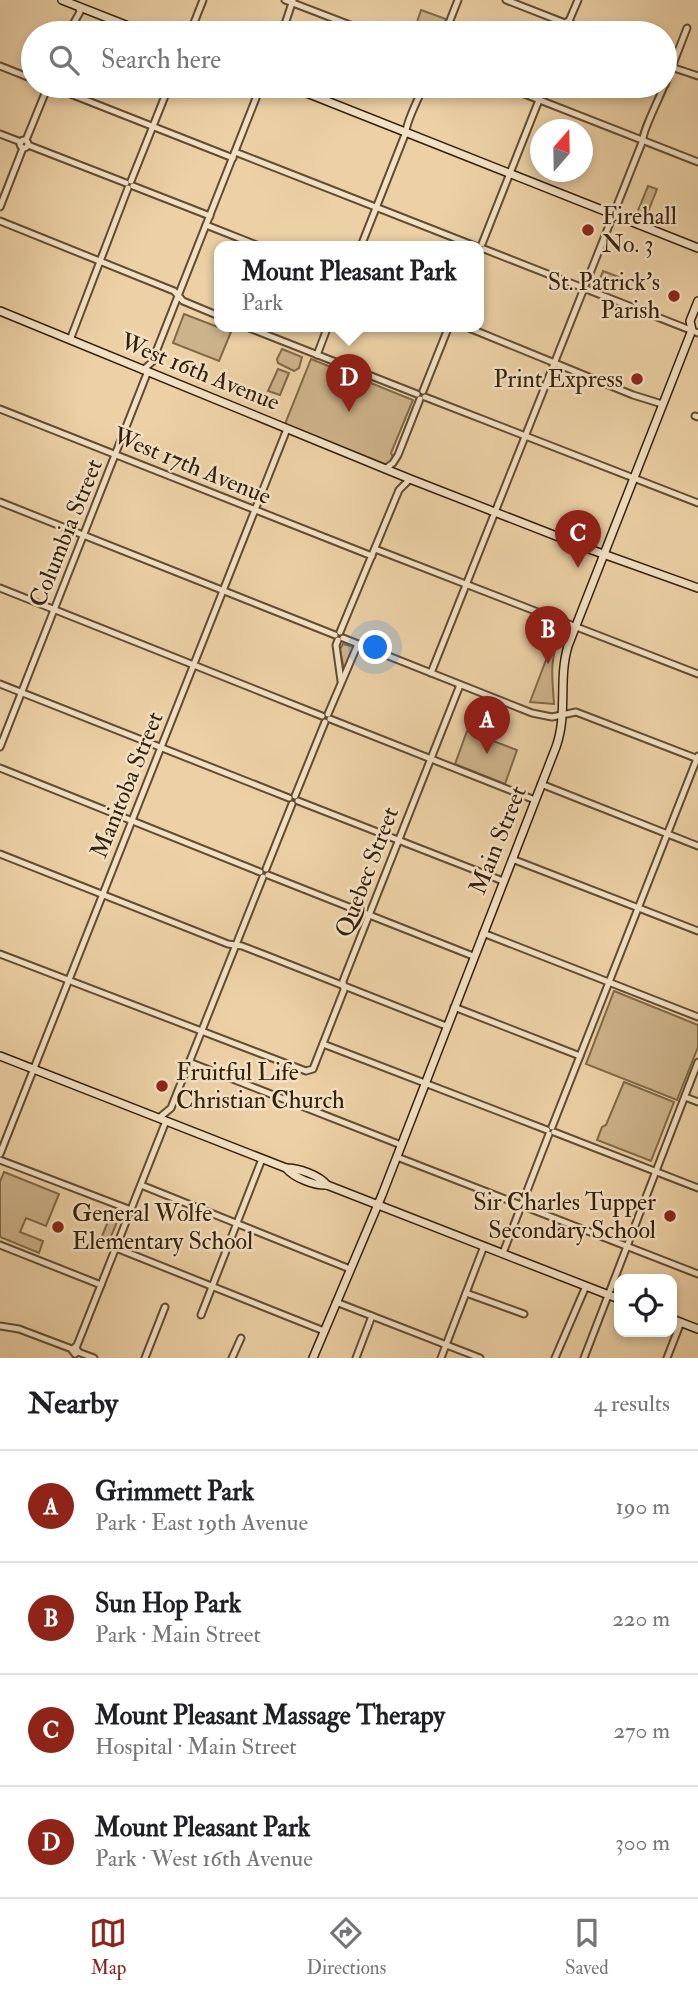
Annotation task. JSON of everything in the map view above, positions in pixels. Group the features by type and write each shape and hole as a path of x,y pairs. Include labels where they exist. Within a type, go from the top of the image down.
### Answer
{"main road":[{"path":"62,0 79,3 119,21"},
{"path":"320,98 698,248"},
{"name":"Main Street","path":"313,1358 378,1205 559,739 564,715 564,663 574,628 662,404 696,329 690,321 698,301"},
{"name":"West 16th Avenue","path":"0,311 410,479 698,588"},
{"path":"0,1056 286,1168 291,1174 327,1185 614,1297"},
{"path":"677,1321 698,1329"}],"street":[{"path":"194,21 202,0"},
{"path":"285,0 341,21"},
{"path":"450,21 458,0"},
{"path":"506,0 555,21"},
{"path":"569,21 578,0"},
{"path":"286,21 293,2"},
{"path":"73,21 80,12 79,3"},
{"path":"677,53 687,28"},
{"path":"0,66 21,74"},
{"path":"677,68 698,76"},
{"path":"0,207 44,98"},
{"path":"80,98 464,241"},
{"path":"70,340 164,98"},
{"name":"Columbia Street","path":"0,747 258,98"},
{"path":"363,241 406,132 407,121 411,119 419,98"},
{"path":"534,98 698,162"},
{"path":"431,673 643,140 643,133 660,98"},
{"path":"481,241 539,100"},
{"path":"0,134 210,216"},
{"path":"0,221 174,291 184,302 214,314"},
{"path":"206,225 246,241"},
{"path":"484,249 696,329"},
{"path":"259,332 698,503"},
{"path":"317,355 326,332"},
{"path":"385,469 398,455 447,332"},
{"path":"479,332 662,404"},
{"name":"West 17th Avenue","path":"0,409 372,556"},
{"name":"Manitoba Street","path":"0,1157 287,429"},
{"path":"341,681 336,645 339,636 399,490 410,479"},
{"path":"0,502 532,713 552,717 576,712 698,758 503,1253"},
{"path":"375,549 698,674"},
{"path":"0,588 535,800"},
{"path":"74,1352 293,800 358,644"},
{"path":"0,684 503,881"},
{"name":"Quebec Street","path":"201,1032 310,1071 313,1069 344,990 343,981 460,684"},
{"path":"0,768 473,956"},
{"path":"541,784 698,846"},
{"path":"0,854 446,1026"},
{"path":"512,859 698,931"},
{"path":"483,933 698,1017"},
{"path":"0,954 201,1032"},
{"path":"454,1007 580,1056"},
{"path":"323,1044 698,1188"},
{"path":"189,1062 401,1145"},
{"path":"584,1358 698,1062"},
{"path":"685,1097 698,1102"},
{"path":"165,1121 171,1108"},
{"path":"0,1157 131,1210"},
{"path":"397,1157 698,1274"},
{"path":"201,1315 262,1159"},
{"path":"141,1185 350,1269"},
{"path":"0,1245 101,1285"},
{"path":"441,1358 484,1246"},
{"path":"116,1248 324,1331"},
{"path":"555,1358 586,1286"},
{"path":"466,1293 524,1314"},
{"path":"336,1302 480,1358"},
{"path":"145,1358 165,1307"},
{"path":"355,1358 372,1315"},
{"path":"667,1358 681,1322"},
{"path":"0,1326 19,1329 93,1358"},
{"path":"232,1358 240,1338"}],"shaded area":[{"path":"421,10 446,19 445,21 417,21"},
{"path":"648,186 657,189 646,217 637,213"},
{"path":"603,271 619,277 614,290 598,284"},
{"path":"184,314 214,325 214,332 231,332 219,361 173,343"},
{"path":"282,349 302,357 299,368 294,371 278,363"},
{"path":"311,359 413,400 391,453 391,463 387,465 285,424"},
{"path":"278,369 289,373 280,395 268,391"},
{"path":"557,631 561,632 553,660 554,704 530,702"},
{"path":"343,644 354,647 344,671 340,649"},
{"path":"467,731 517,750 505,784 455,764"},
{"path":"614,991 698,1025 698,1047 677,1100 586,1064"},
{"path":"624,1082 674,1102 651,1161 597,1140"},
{"path":"4,1172 59,1194 46,1226 26,1218 20,1232 43,1241 39,1253 0,1237 0,1182"},
{"path":"111,1214 119,1217 108,1244 100,1241"}],"place":[{"name":"Firehall No. 3","path":"588,230"},
{"name":"St. Patrick's Parish","path":"674,296"},
{"name":"Print Express","path":"637,379"},
{"name":"Mount Pleasant Park","path":"349,412"},
{"name":"Mount Pleasant Massage Therapy","path":"578,568"},
{"name":"Sun Hop Park","path":"548,664"},
{"name":"Grimmett Park","path":"487,754"},
{"name":"Fruitful Life Christian Church","path":"162,1086"},
{"name":"Sir Charles Tupper Secondary School","path":"670,1216"},
{"name":"General Wolfe Elementary School","path":"58,1227"}]}
